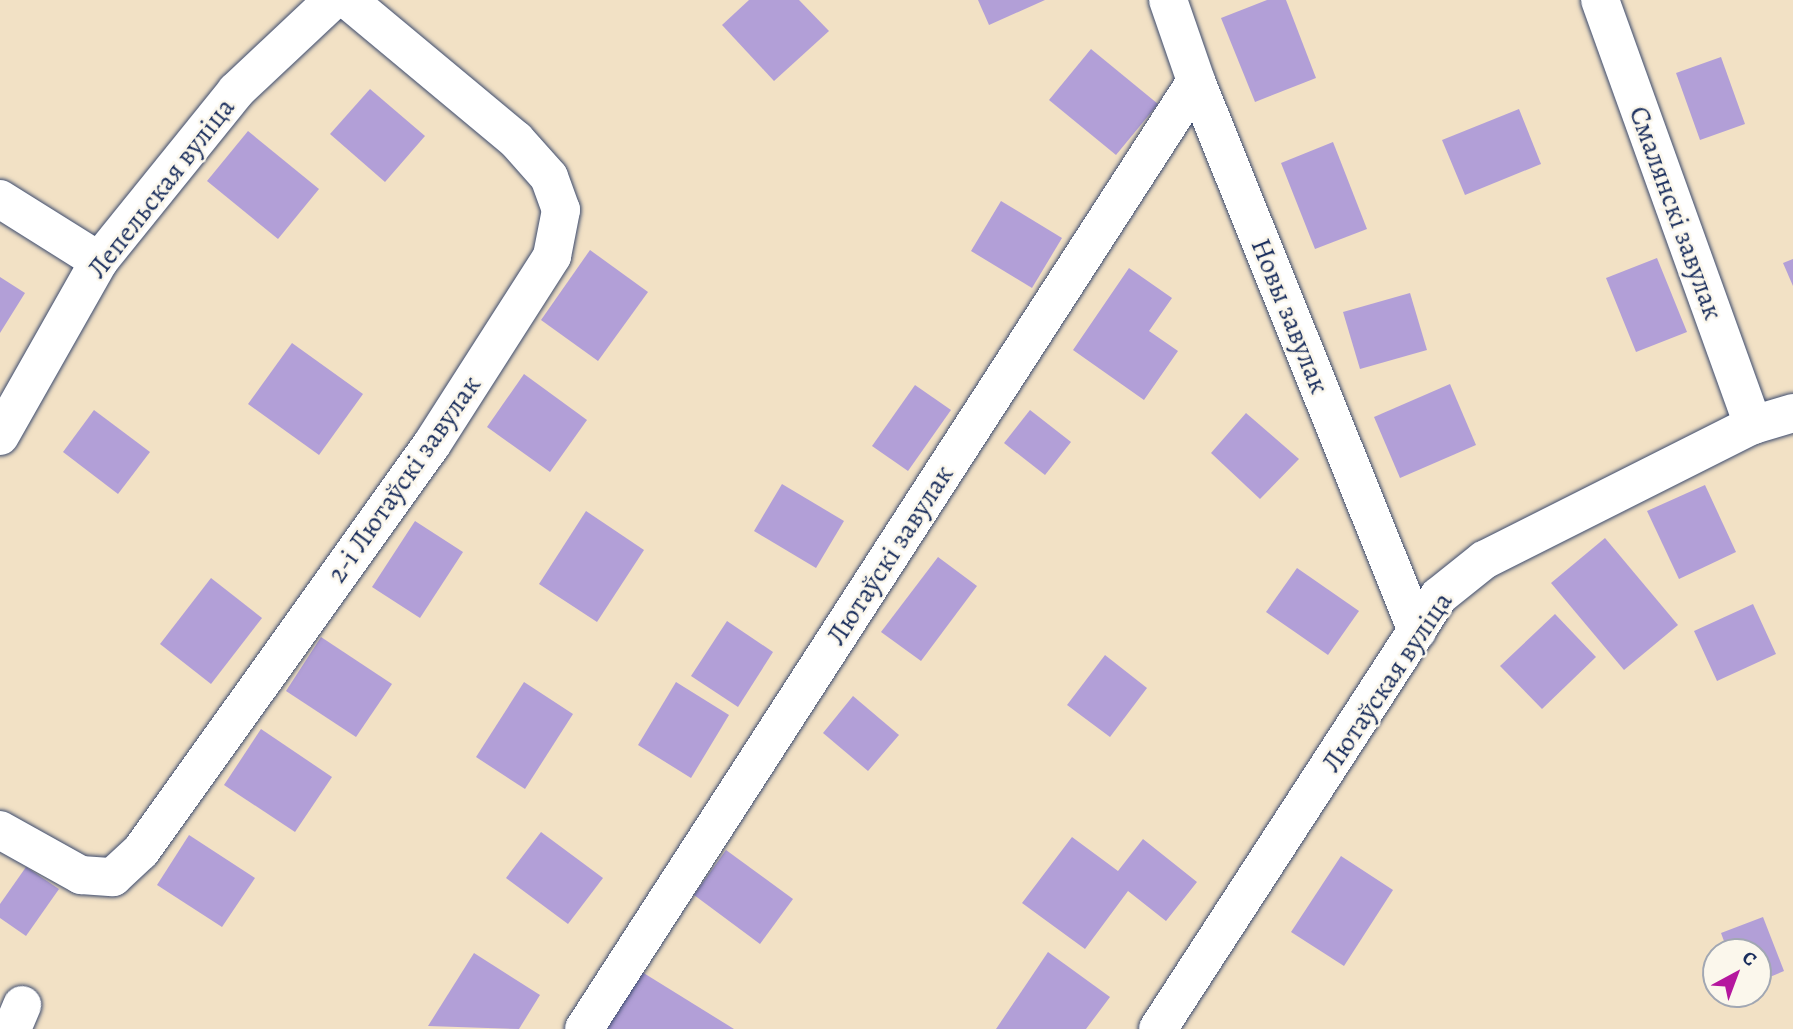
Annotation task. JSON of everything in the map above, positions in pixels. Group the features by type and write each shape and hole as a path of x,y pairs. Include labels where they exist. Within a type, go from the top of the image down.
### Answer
{"street":[{"name":"Лепельская вуліца","path":"0,436 99,261 236,91 332,0"},
{"name":"2-і Лютаўскі завулак","path":"0,830 81,875 113,877 141,850 432,444 552,256 561,210 549,177 516,140 348,0"},
{"name":"Новы завулак","path":"1168,0 1196,81 1417,631"},
{"name":"Смалянскі завулак","path":"1600,0 1753,425"},
{"name":"Лютаўскі завулак","path":"584,1029 1196,81"},
{"path":"0,199 99,261"},
{"name":"Лютаўская вуліца","path":"1158,1029 1439,596 1484,560 1753,425 1793,413"}],"building":[{"path":"749,0 799,0 829,31 774,81 722,25"},
{"path":"978,0 1045,0 989,25"},
{"path":"1267,0 1286,0 1316,78 1255,102 1221,18"},
{"path":"1091,49 1158,104 1116,155 1049,100"},
{"path":"1721,57 1745,124 1700,140 1676,73"},
{"path":"370,89 425,136 385,182 330,134"},
{"path":"1519,109 1541,164 1465,195 1442,140"},
{"path":"248,131 319,189 278,239 207,181"},
{"path":"1333,142 1367,229 1315,249 1281,163"},
{"path":"1001,201 1062,238 1032,288 971,251"},
{"path":"590,250 648,292 598,361 541,320"},
{"path":"1657,258 1687,332 1636,352 1606,278"},
{"path":"1793,259 1793,286 1783,263"},
{"path":"1129,268 1172,298 1149,331 1178,351 1144,400 1073,350"},
{"path":"0,277 25,293 0,333"},
{"path":"1410,293 1427,350 1360,369 1343,312"},
{"path":"292,343 363,394 319,455 248,404"},
{"path":"524,374 587,420 550,472 487,427"},
{"path":"1450,384 1476,445 1400,478 1374,417"},
{"path":"915,385 951,410 908,471 872,446"},
{"path":"94,410 150,452 118,494 63,452"},
{"path":"1030,410 1071,442 1045,475 1004,443"},
{"path":"1246,413 1299,459 1260,499 1211,453"},
{"path":"782,484 844,521 816,568 754,531"},
{"path":"1705,485 1736,552 1679,579 1647,511"},
{"path":"586,511 644,550 597,622 539,584"},
{"path":"415,521 463,552 420,618 372,587"},
{"path":"1605,538 1678,625 1624,670 1551,583"},
{"path":"938,557 977,586 921,661 881,632"},
{"path":"1297,568 1359,611 1328,655 1266,612"},
{"path":"211,578 262,618 211,684 160,644"},
{"path":"1753,604 1776,654 1717,681 1694,631"},
{"path":"1555,614 1596,657 1542,709 1500,666"},
{"path":"727,621 773,652 738,707 691,676"},
{"path":"321,637 392,684 356,737 286,691"},
{"path":"1105,655 1147,688 1110,737 1067,705"},
{"path":"524,682 573,714 525,789 476,757"},
{"path":"676,682 729,715 691,778 638,745"},
{"path":"853,696 899,735 868,771 823,733"},
{"path":"261,729 332,777 295,832 224,785"},
{"path":"541,832 603,878 568,924 506,878"},
{"path":"189,835 255,878 222,927 157,885"},
{"path":"1072,837 1118,871 1143,839 1197,882 1166,921 1128,891 1085,949 1022,903"},
{"path":"726,850 793,899 760,944 694,895"},
{"path":"1341,856 1393,890 1344,966 1291,932"},
{"path":"26,867 59,889 26,936 0,918 0,904"},
{"path":"1763,917 1771,938 1723,938 1721,933"},
{"path":"1772,940 1784,971 1772,976"},
{"path":"1048,952 1110,997 1086,1029 996,1029"},
{"path":"474,953 540,995 519,1029 428,1026"},
{"path":"642,972 734,1029 607,1029"}]}
